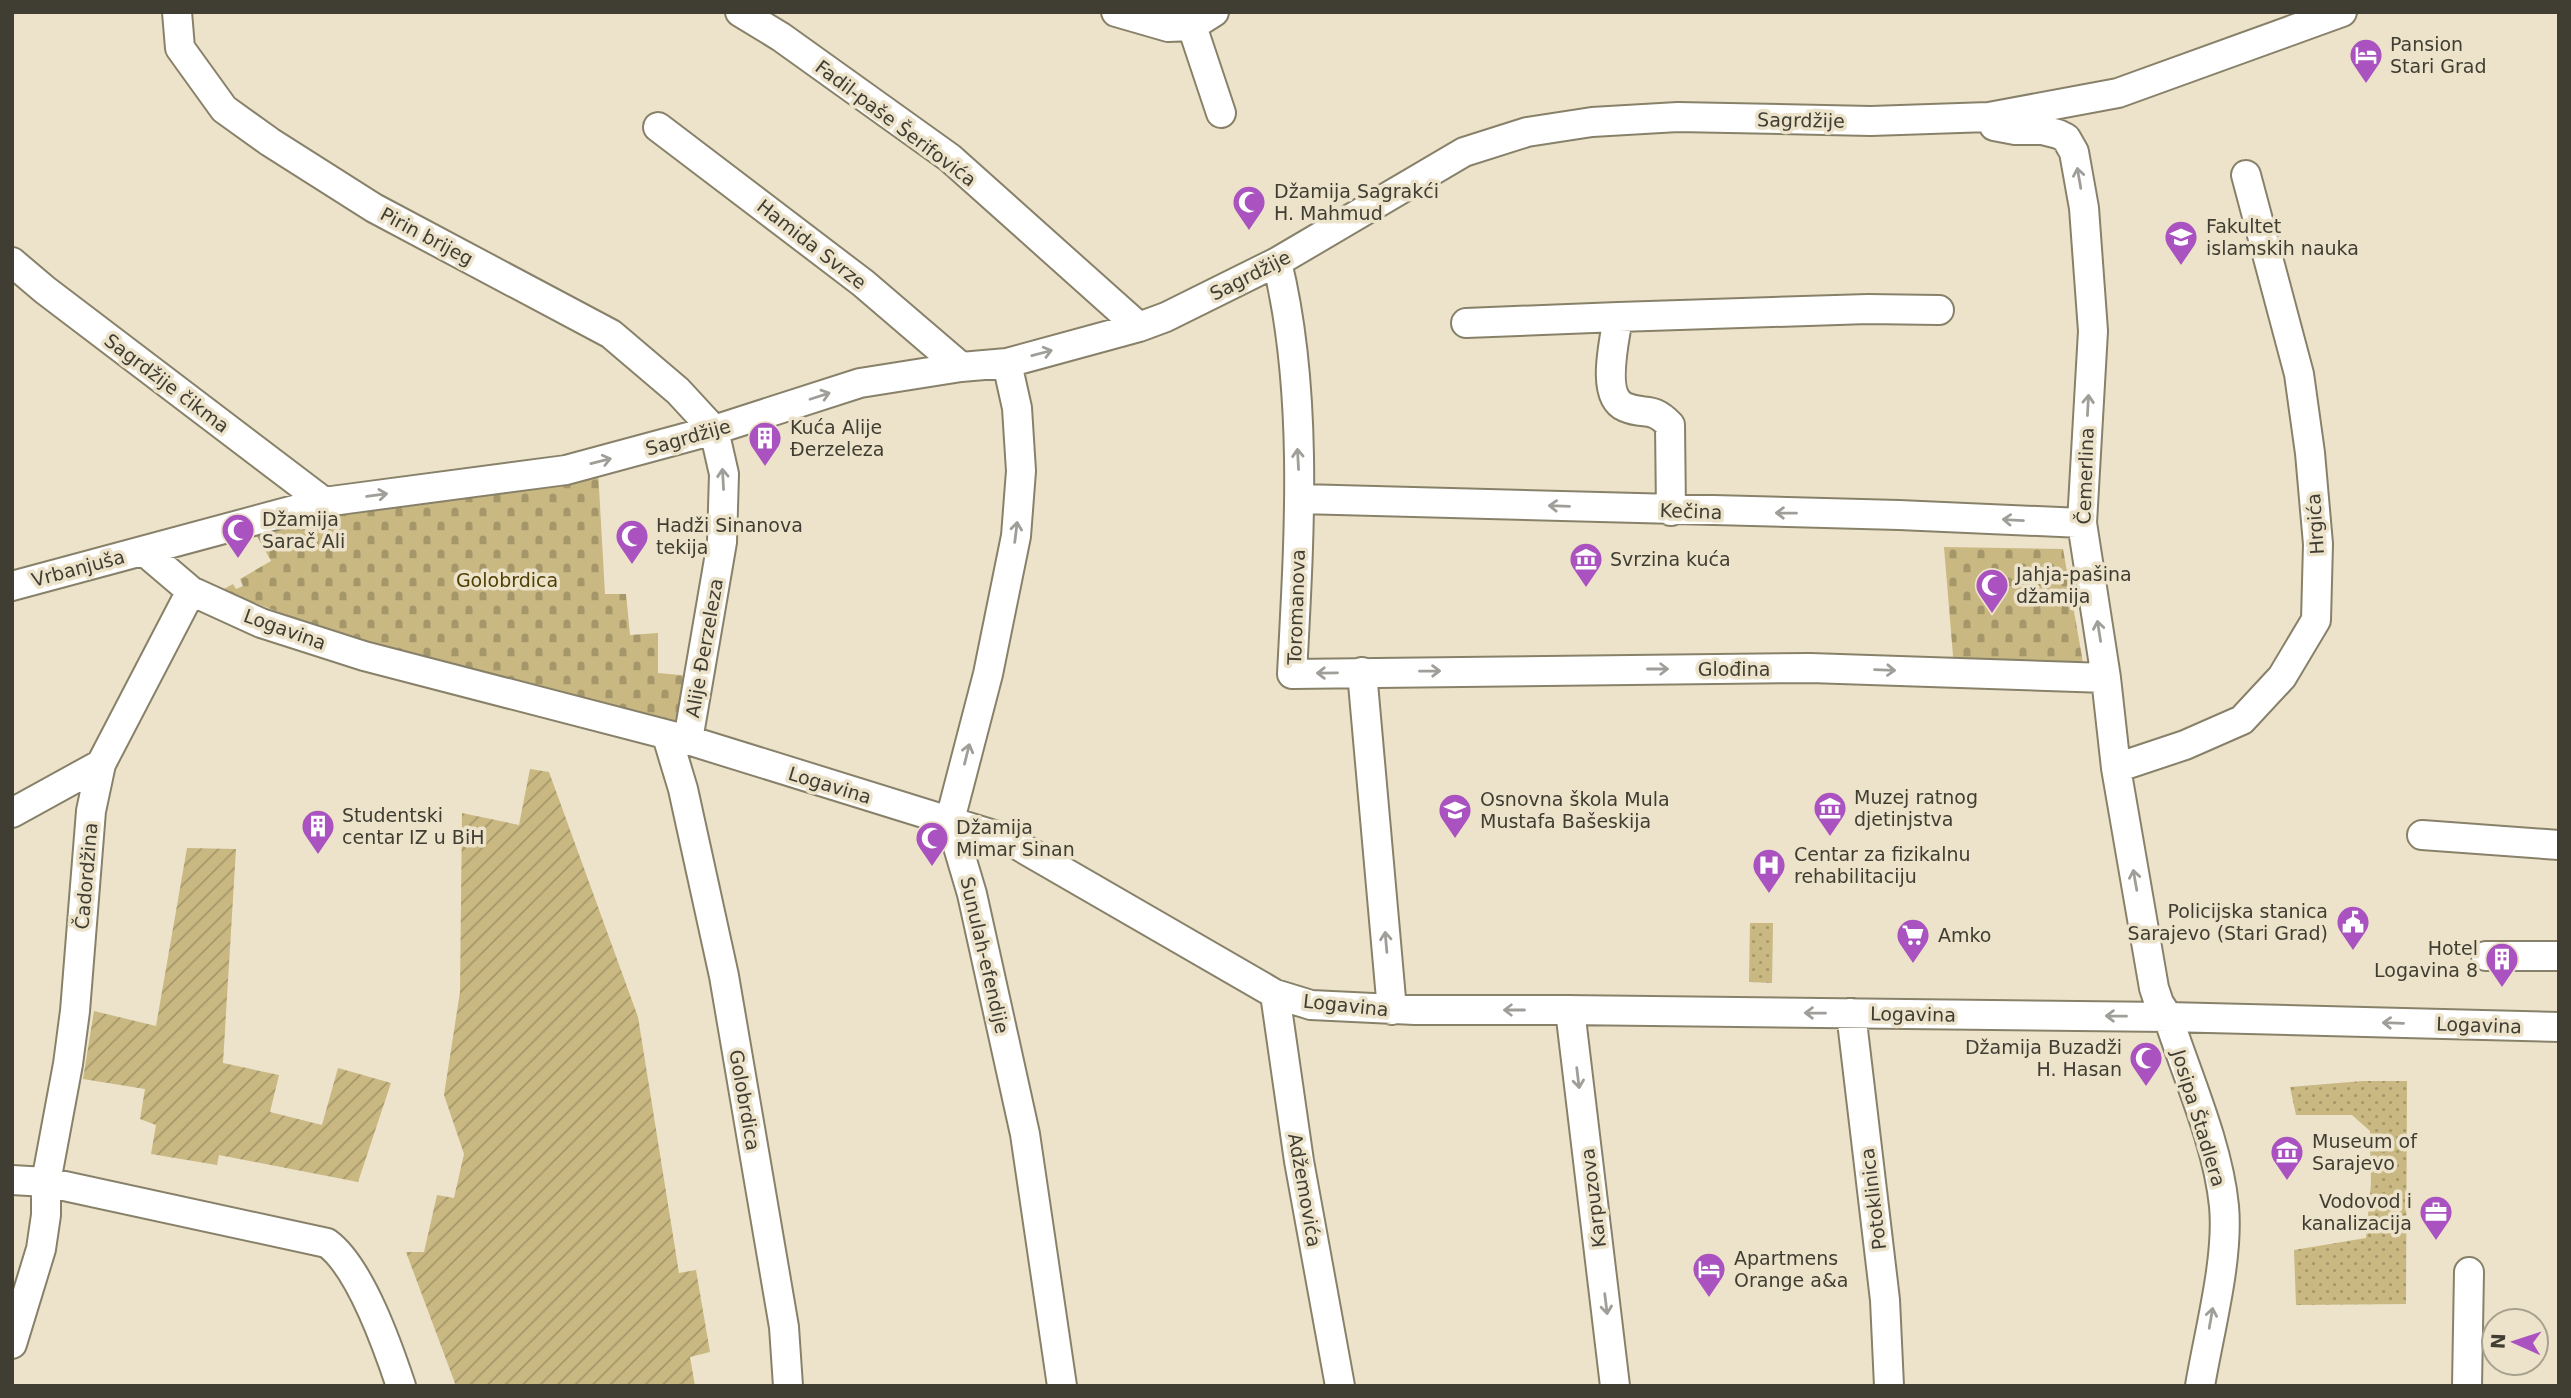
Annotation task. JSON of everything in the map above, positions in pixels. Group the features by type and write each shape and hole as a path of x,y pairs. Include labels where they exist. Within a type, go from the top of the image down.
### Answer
{"street":[{"name":"Pirin brijeg","path":"177,12 180,48 224,110 374,208 611,334 678,391 714,430"},
{"name":"Fadil-paše Šerifovića","path":"740,12 781,37 950,158 1139,327"},
{"path":"1116,12 1168,27 1203,19 1221,113"},
{"name":"Sagrdžije","path":"144,551 324,502 566,470 714,430 860,383 961,367 1007,363 1139,327 1166,317 1278,262 1464,152 1527,132 1592,122 1678,117 1871,121 1989,117 2118,93 2342,12"},
{"name":"Čemerlina","path":"1989,117 1994,126 2003,129 2042,130 2058,134 2066,138 2074,152 2084,208 2092,331 2082,523 2106,678 2116,768 2154,988 2168,1017"},
{"name":"Hamida Svrze","path":"659,127 863,283 961,367"},
{"name":"Hrgića","path":"2116,768 2185,745 2242,720 2281,677 2316,620 2318,544 2310,453 2299,374 2246,175"},
{"name":"Sagrdžije čikma","path":"12,262 324,502"},
{"name":"Toromanova","path":"1278,262 1288,305 1300,499 1292,674 1362,672"},
{"path":"1466,323 1868,309 1939,310"},
{"path":"1618,317 1610,382 1613,395 1623,407 1659,414 1670,425 1671,511"},
{"path":"950,820 988,674 1016,536 1021,471 1017,408 1007,363"},
{"name":"Alije Đerzeleza","path":"678,738 722,542 724,474 714,430"},
{"name":"Kečina","path":"1300,499 1899,515 2082,523"},
{"name":"Logavina","path":"144,551 191,591 261,623 364,656 678,738 1007,839 1275,994 1311,1005 1392,1010 2168,1017 2559,1027"},
{"name":"Vrbanjuša","path":"12,586 144,551"},
{"name":"Čadordžina","path":"12,1344 41,1250 46,1215 46,1182 74,1024 91,811 102,764 191,591"},
{"name":"Glođina","path":"1362,672 1810,668 2106,678"},
{"path":"1362,672 1392,1010"},
{"name":"Golobrdica","path":"678,738 683,789 724,976 784,1327 788,1386"},
{"path":"12,813 102,764"},
{"name":"Sunulah-efendije","path":"950,820 972,894 1025,1134 1062,1386"},
{"path":"2422,835 2559,845"},
{"path":"2486,956 2559,956"},
{"name":"Adžemovića","path":"1275,994 1299,1161 1340,1386"},
{"name":"Karpuzova","path":"1570,1010 1615,1386"},
{"name":"Potoklinica","path":"1852,1013 1885,1300 1889,1386"},
{"name":"Josipa Štadlera","path":"2168,1017 2217,1164 2224,1208 2223,1252 2200,1386"},
{"path":"12,1180 46,1182 327,1243 339,1252 348,1264 388,1344 401,1386"},
{"path":"2468,1386 2469,1272"}],"green space":[{"name":"Golobrdica","path":"598,470 605,594 626,594 630,635 658,633 658,673 691,676 681,721 669,721 405,656 333,633 222,590 233,584 236,589 243,586 240,579 271,561 253,529 265,521"},
{"path":"1944,547 2063,549 2085,674 1954,668"},
{"path":"530,769 549,772 638,1017 679,1273 696,1270 710,1352 690,1357 695,1386 456,1386 406,1252 424,1252 437,1195 454,1198 464,1154 444,1095 460,992 462,813 519,825"},
{"path":"187,848 236,849 223,1063 279,1075 270,1112 322,1125 338,1068 391,1083 358,1182 219,1155 217,1165 151,1154 156,1125 140,1119 145,1089 83,1079 94,1011 156,1026"},
{"path":"1750,923 1773,923 1772,983 1749,982"},
{"path":"2363,1081 2407,1081 2406,1304 2296,1305 2294,1250 2366,1238 2371,1184 2370,1131 2352,1115 2296,1115 2290,1087"}],"place":[{"name":"Pansion Stari Grad","path":"2366,85"},
{"name":"Džamija Sagrakći H. Mahmud","path":"1249,232"},
{"name":"Fakultet islamskih nauka","path":"2181,267"},
{"name":"Kuća Alije Đerzeleza","path":"765,468"},
{"name":"Džamija Sarač Ali","path":"238,560"},
{"name":"Hadži Sinanova tekija","path":"632,566"},
{"name":"Svrzina kuća","path":"1586,589"},
{"name":"Jahja-pašina džamija","path":"1992,615"},
{"name":"Muzej ratnog djetinjstva","path":"1830,838"},
{"name":"Osnovna škola Mula Mustafa Bašeskija","path":"1455,840"},
{"name":"Studentski centar IZ u BiH","path":"318,856"},
{"name":"Džamija Mimar Sinan","path":"932,868"},
{"name":"Centar za fizikalnu rehabilitaciju","path":"1769,895"},
{"name":"Policijska stanica Sarajevo (Stari Grad)","path":"2353,952"},
{"name":"Amko","path":"1913,965"},
{"name":"Hotel Logavina 8","path":"2502,989"},
{"name":"Džamija Buzadži H. Hasan","path":"2146,1088"},
{"name":"Museum of Sarajevo","path":"2287,1182"},
{"name":"Vodovod i kanalizacija","path":"2436,1242"},
{"name":"Apartmens Orange a&a","path":"1709,1299"}]}
